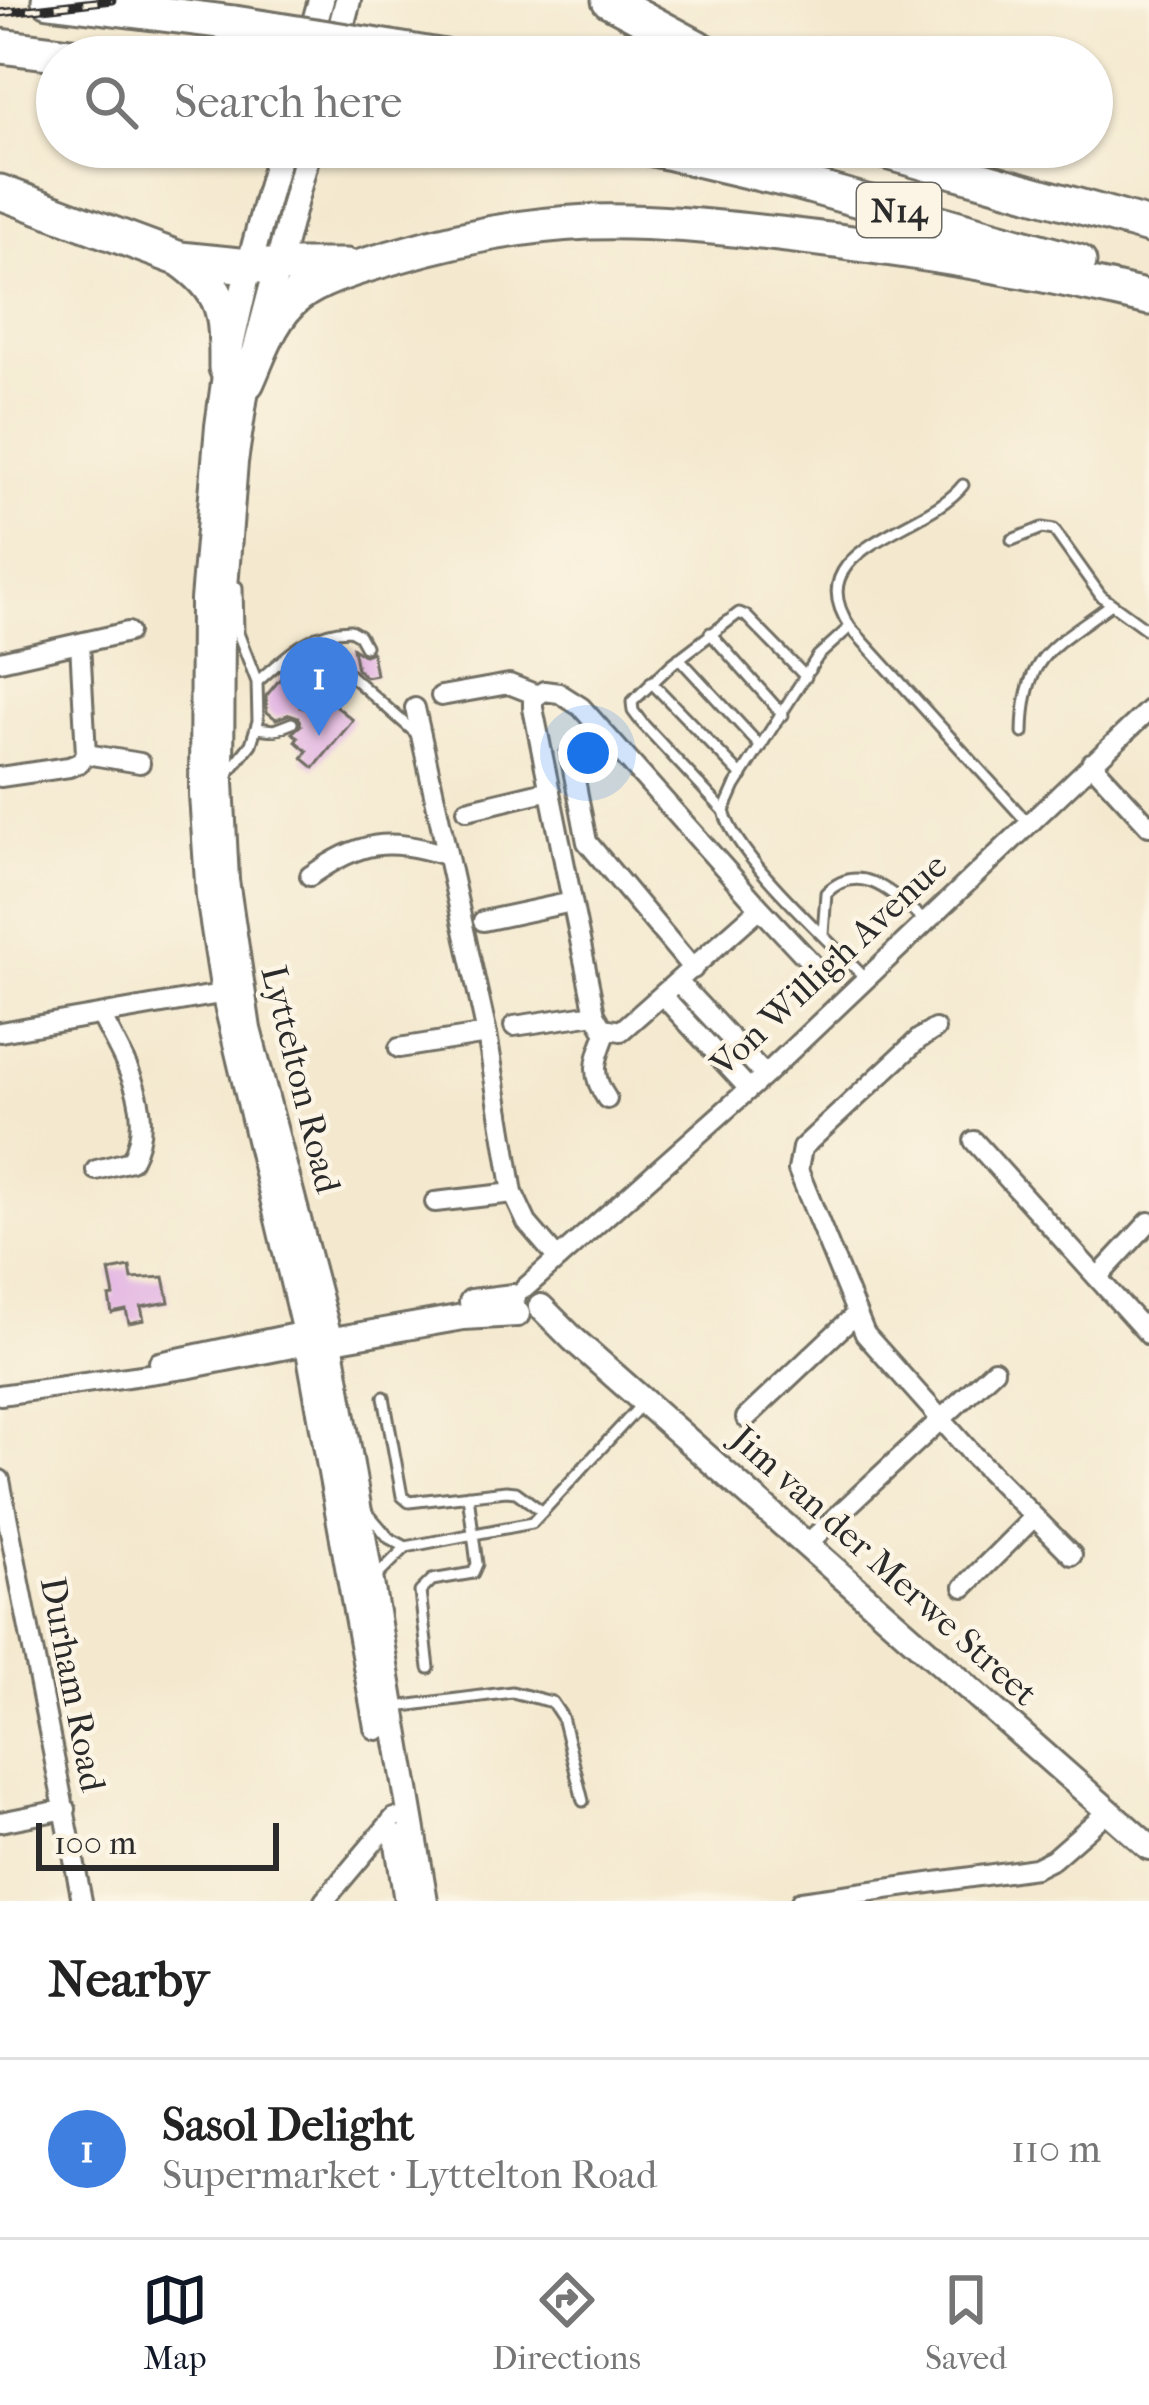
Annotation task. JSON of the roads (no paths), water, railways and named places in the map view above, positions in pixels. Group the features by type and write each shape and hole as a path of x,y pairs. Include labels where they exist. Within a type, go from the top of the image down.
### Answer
{"highway":[{"path":"49,0 319,36"},
{"path":"609,0 677,36"},
{"path":"0,46 36,51"},
{"name":"N14","path":"732,168 1044,250 1149,286"},
{"name":"N14","path":"946,168 1149,223"},
{"path":"980,168 1149,223"},
{"path":"0,192 180,259 206,277 222,305 236,375"},
{"path":"236,375 282,310 301,293 366,266 469,237 583,222 644,222 866,244 1035,271 1149,298"},
{"path":"180,259 262,266 366,266"}],"main road":[{"path":"311,36 321,0"},
{"path":"339,36 348,0"},
{"path":"262,266 278,168"},
{"path":"262,266 301,168"},
{"name":"Lyttelton Road","path":"262,266 211,487 200,691 209,897 357,1498 425,1901"},
{"name":"Lyttelton Road","path":"232,992 221,782 222,625 236,375"},
{"path":"317,1336 464,1317 528,1303"},
{"name":"Jim van der Merwe Street","path":"528,1303 808,1543 1149,1846"},
{"name":"Lyttelton Road","path":"317,1336 407,1901"}],"street":[{"path":"0,661 128,632"},
{"path":"0,778 69,767 86,754 80,643"},
{"path":"441,696 509,684 538,694 559,692 581,706 817,969"},
{"path":"538,694 533,707 597,1023 608,1031 621,1030 760,908"},
{"path":"415,708 487,1034 512,1193 555,1262"},
{"name":"Von Willigh Avenue","path":"528,1303 555,1262 765,1075 1149,710"},
{"path":"86,754 140,763"},
{"path":"570,754 586,842 749,1089"},
{"path":"1091,763 1149,826"},
{"path":"467,810 550,790"},
{"path":"310,876 341,855 368,845 404,844 446,856"},
{"path":"483,921 572,902"},
{"path":"678,982 765,1075"},
{"path":"0,1032 232,992"},
{"path":"514,1026 595,1014"},
{"path":"96,1170 131,1161 142,1140 142,1114 131,1075 101,1015"},
{"path":"935,1029 813,1137 797,1159 803,1185 855,1315 875,1347 1072,1555"},
{"path":"607,1099 597,1084 594,1064 608,1031"},
{"path":"399,1048 487,1034"},
{"path":"974,1141 1149,1335"},
{"path":"435,1202 512,1193"},
{"path":"1098,1277 1149,1222"},
{"path":"746,1418 855,1315"},
{"path":"0,1395 191,1368 317,1336"},
{"path":"808,1543 994,1370"},
{"name":"Durham Road","path":"0,1480 82,1901"},
{"path":"964,1587 1033,1518"},
{"path":"0,1822 66,1809"},
{"path":"801,1901 1034,1868 1053,1859 1108,1811"},
{"path":"324,1901 394,1818"}],"lane":[{"path":"963,485 952,499 847,562 836,596 850,627 1028,823"},
{"path":"221,782 251,744 257,728 257,682 238,634 229,516"},
{"path":"1012,540 1042,528 1054,530 1087,581 1149,632"},
{"path":"1023,733 1027,683 1039,659 1110,604"},
{"path":"806,677 746,616 733,614 651,682 632,702 633,711 724,811 731,832 866,979"},
{"path":"724,811 818,656 850,627"},
{"path":"257,682 316,637 350,630 365,646"},
{"path":"710,633 783,715"},
{"path":"316,637 321,649 421,738"},
{"path":"679,658 761,747"},
{"path":"308,702 336,663"},
{"path":"370,676 372,695"},
{"path":"651,682 742,776"},
{"path":"257,728 282,729 292,723"},
{"path":"823,934 826,893 843,879 876,882 926,921"},
{"path":"384,1397 402,1496 416,1504 516,1492 543,1512"},
{"path":"371,1584 406,1547 532,1522 645,1401"},
{"path":"429,1668 420,1592 431,1580 473,1573 468,1495"},
{"path":"357,1498 379,1529 406,1547"},
{"path":"391,1708 512,1692 552,1702 562,1717 583,1801"}],"railway":[{"path":"0,13 112,0"}],"place":[{"name":"Sasol Delight","path":"319,736"}]}
